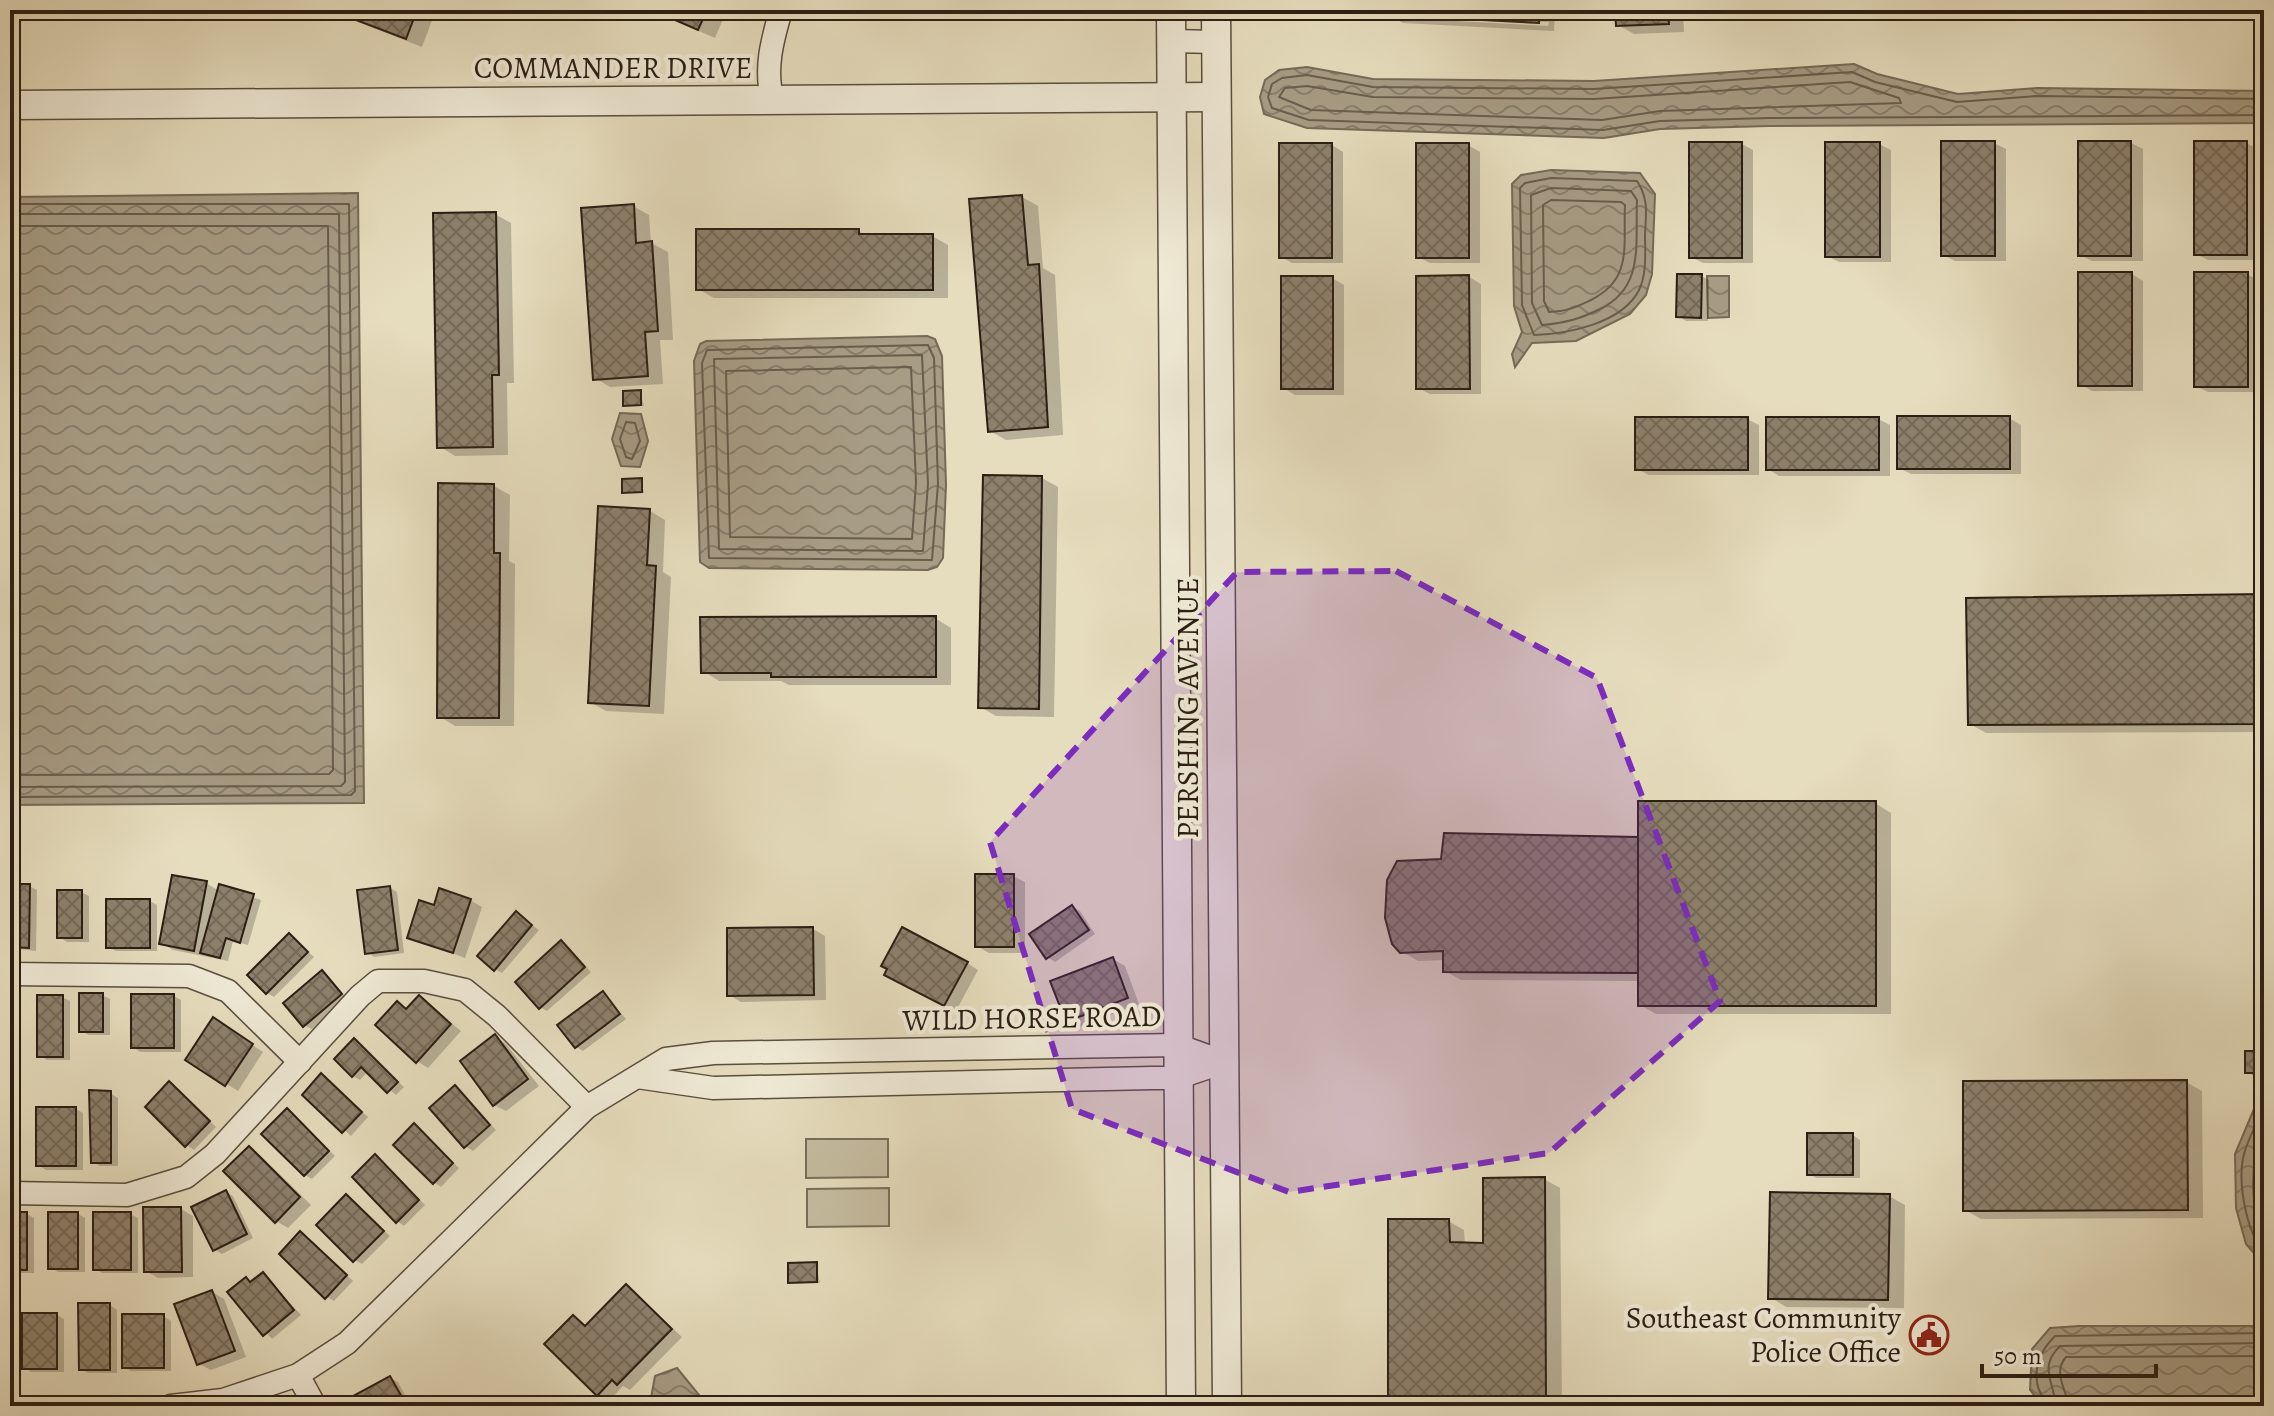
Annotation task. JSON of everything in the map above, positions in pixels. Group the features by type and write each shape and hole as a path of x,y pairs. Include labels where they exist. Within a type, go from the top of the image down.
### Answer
{"street":[{"path":"773,101 767,81 772,40 781,10"},
{"name":"PERSHING AVENUE","path":"1171,10 1181,1406"},
{"name":"PERSHING AVENUE","path":"1216,10 1227,1406"},
{"path":"1171,41 1216,42"},
{"name":"COMMANDER DRIVE","path":"10,105 1216,97"},
{"path":"10,974 189,976 228,991 300,1062"},
{"path":"10,1193 127,1195 186,1177 215,1154 378,981 424,981 465,990 497,1016 587,1107"},
{"name":"WILD HORSE ROAD","path":"171,1406 223,1400 298,1375 347,1343 587,1107 666,1059 713,1053 1177,1045 1224,1062"},
{"name":"WILD HORSE ROAD","path":"637,1077 713,1088 1177,1078 1224,1062"},
{"path":"298,1375 315,1406"}],"highlighted area":[{"path":"1396,571 1597,678 1720,1001 1549,1153 1289,1192 1072,1109 990,842 1237,572"}],"shaded area":[{"path":"806,1139 888,1139 888,1177 806,1178"},
{"path":"889,1188 889,1226 807,1227 807,1189"}],"water":[{"path":"1854,64 1877,74 1958,94 2037,88 2264,91 2264,123 1769,126 1660,129 1604,138 1307,128 1264,114 1260,97 1265,80 1279,70 1307,67 1373,79 1594,81"},
{"path":"1551,170 1640,173 1655,194 1652,274 1646,295 1630,314 1576,341 1532,343 1515,367 1512,354 1522,332 1514,306 1512,184 1521,175"},
{"path":"358,193 364,803 10,805 10,197"},
{"path":"1707,276 1729,276 1729,317 1708,318"},
{"path":"927,336 935,339 942,356 946,485 943,558 937,567 928,570 709,568 700,562 694,361 700,344 706,341"},
{"path":"620,413 641,414 648,441 640,467 621,466 612,439"},
{"path":"2264,1107 2264,1265 2246,1244 2236,1208 2235,1154 2254,1109"},
{"path":"2264,1326 2264,1406 2043,1406 2030,1390 2032,1349 2050,1328"},
{"path":"677,1368 708,1406 660,1406 651,1398 655,1376"}],"building":[{"path":"341,10 417,10 406,39 340,14"},
{"path":"652,10 707,10 698,30"},
{"path":"1385,10 1539,10 1539,23 1385,15"},
{"path":"1615,10 1668,10 1669,24 1616,26"},
{"path":"1941,141 1995,141 1995,256 1941,256"},
{"path":"2078,141 2131,141 2131,256 2078,256"},
{"path":"2194,141 2247,141 2247,255 2194,255"},
{"path":"1689,142 1742,142 1742,258 1689,258"},
{"path":"1825,142 1880,142 1880,257 1825,257"},
{"path":"1279,143 1332,143 1332,258 1279,258"},
{"path":"1416,143 1469,143 1469,258 1416,258"},
{"path":"1022,195 1028,265 1039,264 1048,427 988,432 969,199"},
{"path":"634,204 636,243 652,241 658,331 645,332 648,376 593,380 581,208"},
{"path":"496,212 499,375 492,375 493,447 437,448 433,213"},
{"path":"696,229 859,229 859,234 933,234 933,290 696,290"},
{"path":"2078,272 2132,272 2132,386 2078,386"},
{"path":"2194,272 2248,272 2248,387 2194,387"},
{"path":"1677,274 1702,274 1701,318 1676,317"},
{"path":"1469,275 1470,389 1416,389 1416,276"},
{"path":"1281,276 1333,276 1333,389 1281,389"},
{"path":"641,390 641,405 623,406 623,391"},
{"path":"1897,416 2010,416 2010,469 1897,469"},
{"path":"1635,417 1748,417 1748,470 1635,470"},
{"path":"1766,417 1879,417 1879,470 1766,470"},
{"path":"983,475 1042,476 1039,709 978,708"},
{"path":"642,478 642,492 622,493 622,479"},
{"path":"438,483 494,484 494,553 500,553 499,718 437,718"},
{"path":"598,506 650,509 647,565 656,566 649,706 588,703"},
{"path":"2264,594 2264,724 1968,725 1966,598"},
{"path":"936,616 936,677 771,677 771,673 701,673 700,617"},
{"path":"1638,801 1876,801 1876,1006 1638,1006"},
{"path":"1444,833 1638,837 1638,973 1443,972 1443,951 1400,953 1392,944 1385,918 1387,880 1397,861 1441,859"},
{"path":"975,874 1014,874 1014,947 975,947"},
{"path":"172,875 207,881 194,951 159,944"},
{"path":"10,884 30,884 29,948 10,947"},
{"path":"219,884 254,894 240,943 226,938 220,958 200,953"},
{"path":"390,886 398,950 365,954 357,890"},
{"path":"439,888 471,899 453,953 407,938 419,900 434,905"},
{"path":"57,890 82,890 82,938 57,938"},
{"path":"106,899 150,899 150,948 106,948"},
{"path":"1072,905 1089,930 1046,959 1029,934"},
{"path":"516,911 532,925 494,971 477,956"},
{"path":"813,927 814,995 727,996 727,928"},
{"path":"902,927 968,962 944,1006 884,975 887,969 881,966"},
{"path":"289,933 308,952 266,994 247,975"},
{"path":"561,940 585,967 539,1009 515,982"},
{"path":"1113,957 1128,998 1066,1022 1050,981"},
{"path":"322,970 342,994 303,1027 283,1003"},
{"path":"603,991 620,1014 575,1048 557,1025"},
{"path":"79,993 103,993 103,1032 79,1032"},
{"path":"131,994 174,994 174,1048 131,1048"},
{"path":"37,995 63,995 63,1057 37,1057"},
{"path":"419,995 451,1024 416,1063 375,1025 397,1001 406,1009"},
{"path":"213,1017 253,1044 225,1086 185,1060"},
{"path":"495,1034 528,1079 493,1106 460,1061"},
{"path":"354,1038 398,1082 387,1093 361,1067 352,1077 334,1059"},
{"path":"2245,1051 2264,1051 2264,1073 2245,1073"},
{"path":"321,1073 362,1112 342,1133 302,1095"},
{"path":"2187,1080 2188,1210 1963,1211 1963,1081"},
{"path":"169,1081 210,1121 185,1147 145,1107"},
{"path":"455,1085 490,1125 464,1148 429,1108"},
{"path":"89,1090 111,1091 111,1163 91,1163"},
{"path":"12,1101 12,1168 10,1168"},
{"path":"36,1107 76,1107 76,1166 36,1166"},
{"path":"287,1108 329,1151 304,1176 261,1134"},
{"path":"414,1123 453,1163 433,1184 393,1145"},
{"path":"1807,1133 1853,1133 1853,1175 1807,1175"},
{"path":"249,1146 300,1197 275,1223 223,1171"},
{"path":"375,1154 419,1200 396,1223 352,1177"},
{"path":"1545,1177 1546,1406 1388,1406 1388,1219 1449,1219 1450,1242 1483,1243 1483,1178"},
{"path":"226,1190 247,1234 213,1251 191,1207"},
{"path":"1770,1192 1890,1194 1888,1300 1768,1299"},
{"path":"346,1194 384,1231 353,1262 316,1225"},
{"path":"143,1207 181,1207 182,1272 144,1272"},
{"path":"10,1212 27,1212 27,1270 10,1270"},
{"path":"48,1212 78,1212 78,1269 48,1269"},
{"path":"93,1212 131,1212 131,1270 93,1270"},
{"path":"300,1231 347,1275 325,1299 279,1254"},
{"path":"817,1262 817,1282 788,1283 788,1263"},
{"path":"263,1272 294,1310 263,1336 227,1292 246,1277 250,1282"},
{"path":"626,1284 672,1329 617,1385 612,1380 597,1396 544,1344 573,1315 585,1326"},
{"path":"212,1290 235,1351 197,1365 174,1304"},
{"path":"78,1303 110,1303 110,1370 79,1370"},
{"path":"22,1313 57,1313 57,1369 22,1369"},
{"path":"122,1314 164,1314 164,1368 122,1368"},
{"path":"390,1376 407,1406 342,1406 340,1403"}],"place":[{"name":"Southeast Community Police Office","path":"1929,1335"}]}
